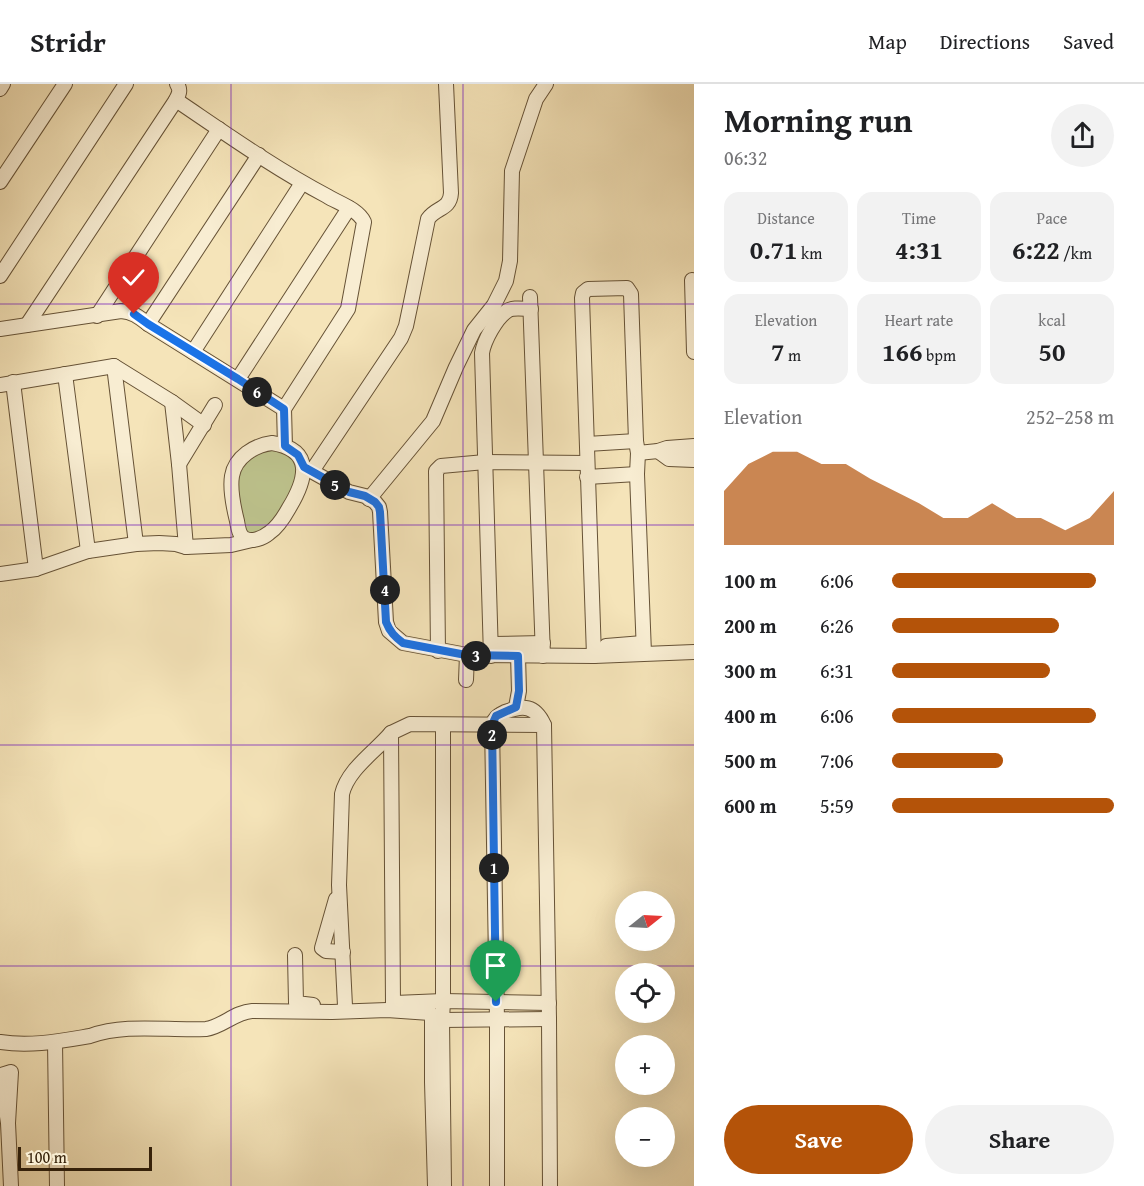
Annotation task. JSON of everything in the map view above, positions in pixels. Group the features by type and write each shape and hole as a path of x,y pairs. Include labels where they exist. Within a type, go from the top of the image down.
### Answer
{"street":[{"path":"0,88 3,84"},
{"path":"0,182 65,84"},
{"path":"0,276 126,84"},
{"path":"27,325 176,100 180,93 177,84"},
{"path":"0,574 36,569 88,551 136,544 240,539 266,536 271,532 299,492 308,469 401,338 410,307 428,219 432,213 446,206 450,201 446,84"},
{"path":"367,497 434,422 474,330 494,305 506,281 510,261 512,171 536,99 546,84"},
{"path":"176,100 302,183 349,208 362,217 364,222 348,309 280,406 280,445"},
{"path":"97,316 219,129"},
{"path":"148,324 259,155"},
{"path":"193,352 302,183"},
{"path":"238,379 349,208"},
{"path":"692,280 694,352"},
{"path":"595,651 582,298 583,292 588,289 627,288 631,294 644,648"},
{"path":"491,650 482,353 495,324 506,311 531,303 543,650"},
{"path":"0,329 121,311 128,312 280,406"},
{"path":"114,366 136,544"},
{"path":"36,569 7,384 114,366 204,424"},
{"path":"65,374 88,551"},
{"path":"172,402 179,464 182,543"},
{"path":"179,464 215,405"},
{"path":"587,444 637,447 658,451 669,459 694,459 694,468"},
{"path":"240,539 233,499 231,477 233,471 245,454 253,448 260,445 280,445 298,455 308,469 349,492 367,497 379,507 386,622 389,631 403,643 466,655 491,650 595,651 644,648 694,652"},
{"path":"658,451 694,446"},
{"path":"438,651 436,471 441,466 485,462 537,464 637,474"},
{"path":"491,650 518,656 543,650"},
{"path":"466,655 466,680"},
{"path":"516,707 519,691 518,656"},
{"path":"497,1186 497,1020 492,725 496,716 516,707 534,711 544,725 550,1186"},
{"path":"345,1006 339,885 343,789 350,776 391,733 410,724 544,725"},
{"path":"443,724 444,1186"},
{"path":"391,733 393,1003"},
{"path":"339,885 322,948 326,951 343,952"},
{"path":"294,955 296,1003 300,1005 345,1006 443,1001 549,1003"},
{"path":"0,1042 15,1045 55,1042 132,1028 193,1030 212,1028 243,1012 252,1011 387,1010 430,1013 432,1017 435,1186"},
{"path":"442,1020 549,1019"},
{"path":"55,1042 57,1186"},
{"path":"8,1123 10,1186"}],"green space":[{"path":"272,443 301,461 285,515 247,540 233,471"}],"route":[{"path":"134,314 284,409 285,446 298,455 304,467 349,492 365,496 375,502 380,512 386,622 389,631 395,637 403,643 438,651 466,655 518,656 519,691 516,707 496,716 492,725 496,1002"}]}
